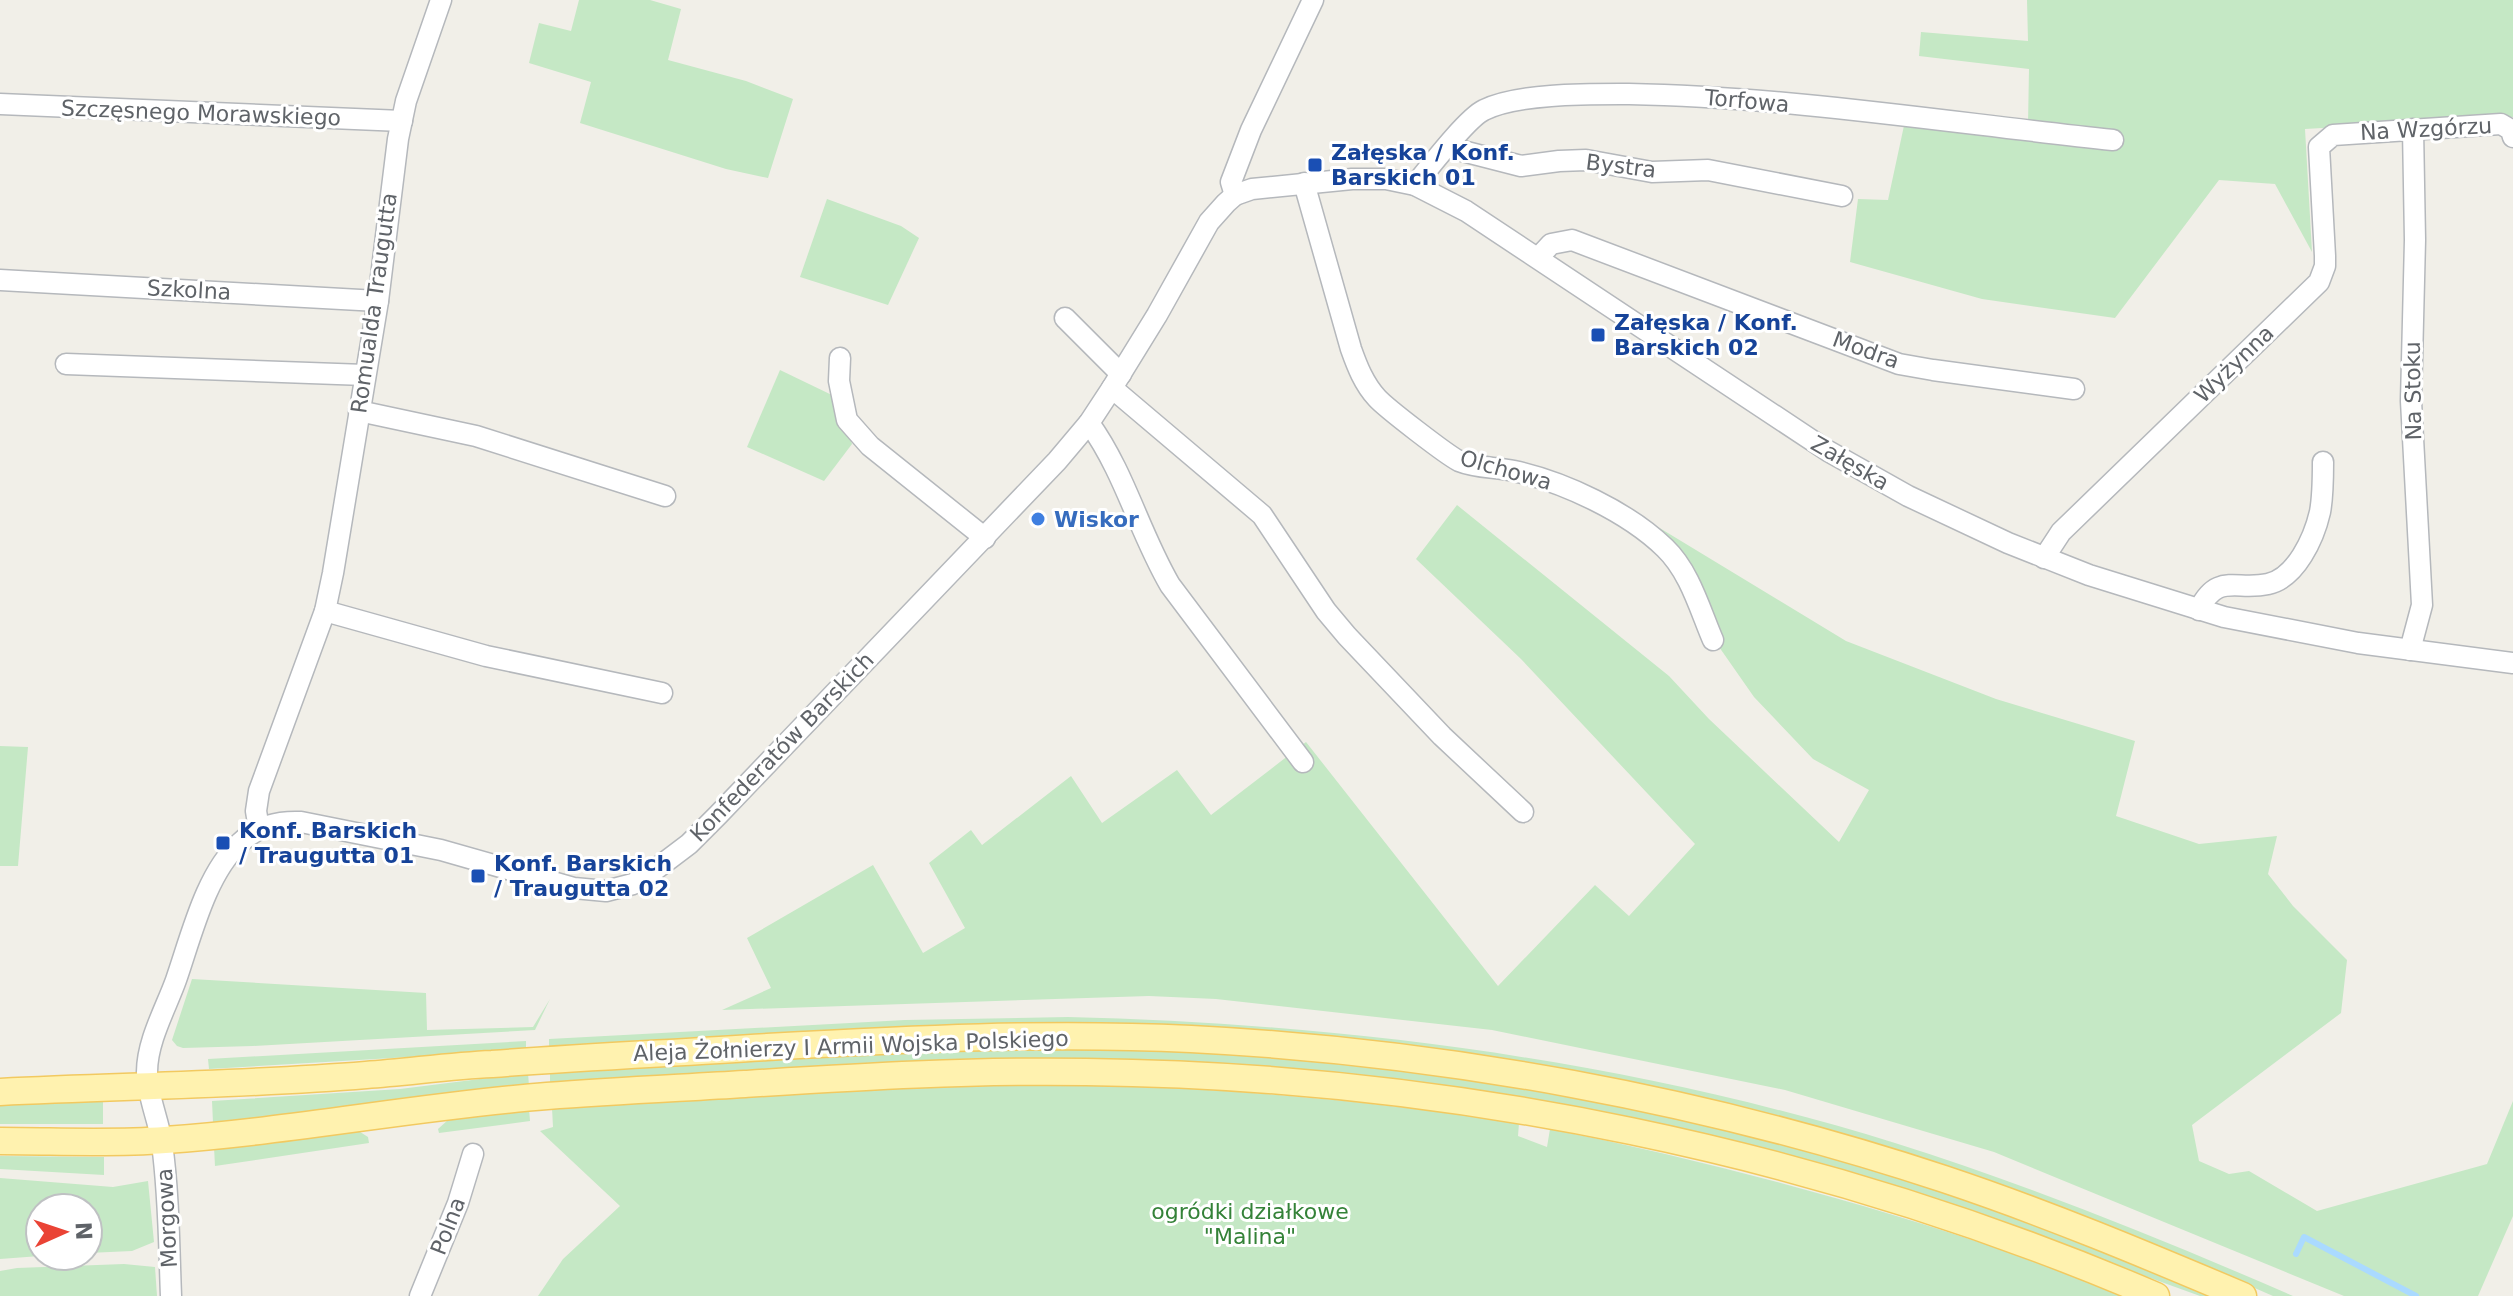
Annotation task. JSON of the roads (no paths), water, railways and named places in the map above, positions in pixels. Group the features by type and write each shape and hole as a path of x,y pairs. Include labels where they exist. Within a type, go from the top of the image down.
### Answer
{"main road":[{"name":"Aleja Żołnierzy I Armii Wojska Polskiego","path":"0,1092 368,1075 488,1064 964,1037 1189,1039 1357,1054 1569,1084 1798,1135 2001,1199 2120,1244 2243,1296"},
{"name":"Aleja Żołnierzy I Armii Wojska Polskiego","path":"0,1141 162,1140 545,1096 870,1076 1089,1072 1302,1082 1485,1105 1721,1151 1935,1212 2050,1253 2156,1296"}],"street":[{"name":"Romualda Traugutta","path":"259,829 256,811 259,791 325,611 378,301 391,185 402,121 441,0"},
{"path":"1235,195 1231,182 1251,130 1313,0"},
{"name":"Torfowa","path":"1415,185 1469,122 1485,109 1508,102 1598,94 1667,95 1834,108 2113,140"},
{"name":"Szczęsnego Morawskiego","path":"0,104 402,121"},
{"name":"Na Wzgórzu","path":"2333,135 2501,124 2511,130 2513,137"},
{"name":"Na Stoku","path":"2410,650 2422,605 2411,401 2415,240 2413,129"},
{"name":"Wyżynna","path":"2044,558 2061,532 2319,282 2325,256 2319,147 2333,135"},
{"name":"Bystra","path":"1447,147 1521,166 1586,160 1652,172 1708,170 1842,196"},
{"name":"Załęska","path":"1235,195 1252,189 1373,179 1415,185 1466,211 1852,465 1931,508 2044,558 2199,610 2294,632 2513,663"},
{"name":"Olchowa","path":"1304,183 1351,349 1358,369 1377,398 1457,460 1549,481 1606,507 1643,531 1666,549 1680,567 1713,640"},
{"name":"Konfederatów Barskich","path":"259,829 280,822 312,823 441,850 585,890 613,890 633,884 655,871 689,844 1057,461 1089,423 1116,381 1209,222 1235,195"},
{"name":"Modra","path":"1538,258 1551,244 1572,240 1899,364 2074,389"},
{"name":"Szkolna","path":"0,280 378,301"},
{"path":"1065,318 1116,381 1262,515 1326,611 1347,636 1442,736 1523,812"},
{"path":"840,358 839,381 843,405 847,420 858,434 985,538"},
{"path":"66,364 365,375"},
{"path":"359,411 476,436 665,496"},
{"path":"1089,423 1119,471 1154,557 1170,585 1303,762"},
{"path":"2199,610 2208,593 2216,587 2273,583 2292,570 2309,542 2320,512 2323,462"},
{"path":"325,611 486,656 662,693"},
{"path":"162,1140 149,1087 148,1064 155,1037 215,876 232,850 259,829"},
{"name":"Morgowa","path":"162,1140 171,1296"},
{"name":"Polna","path":"420,1296 458,1203 473,1154"}],"waterway":[{"path":"2296,1254 2304,1237 2416,1296"}],"place":[{"name":"Załęska / Konf. Barskich 01","path":"1315,165"},
{"name":"Załęska / Konf. Barskich 02","path":"1598,335"},
{"name":"Wiskor","path":"1038,519"},
{"name":"Konf. Barskich / Traugutta 01","path":"223,843"},
{"name":"Konf. Barskich / Traugutta 02","path":"478,876"}],"park label":[{"name":"ogródki działkowe \"Malina\"","path":"1250,1224"}]}
